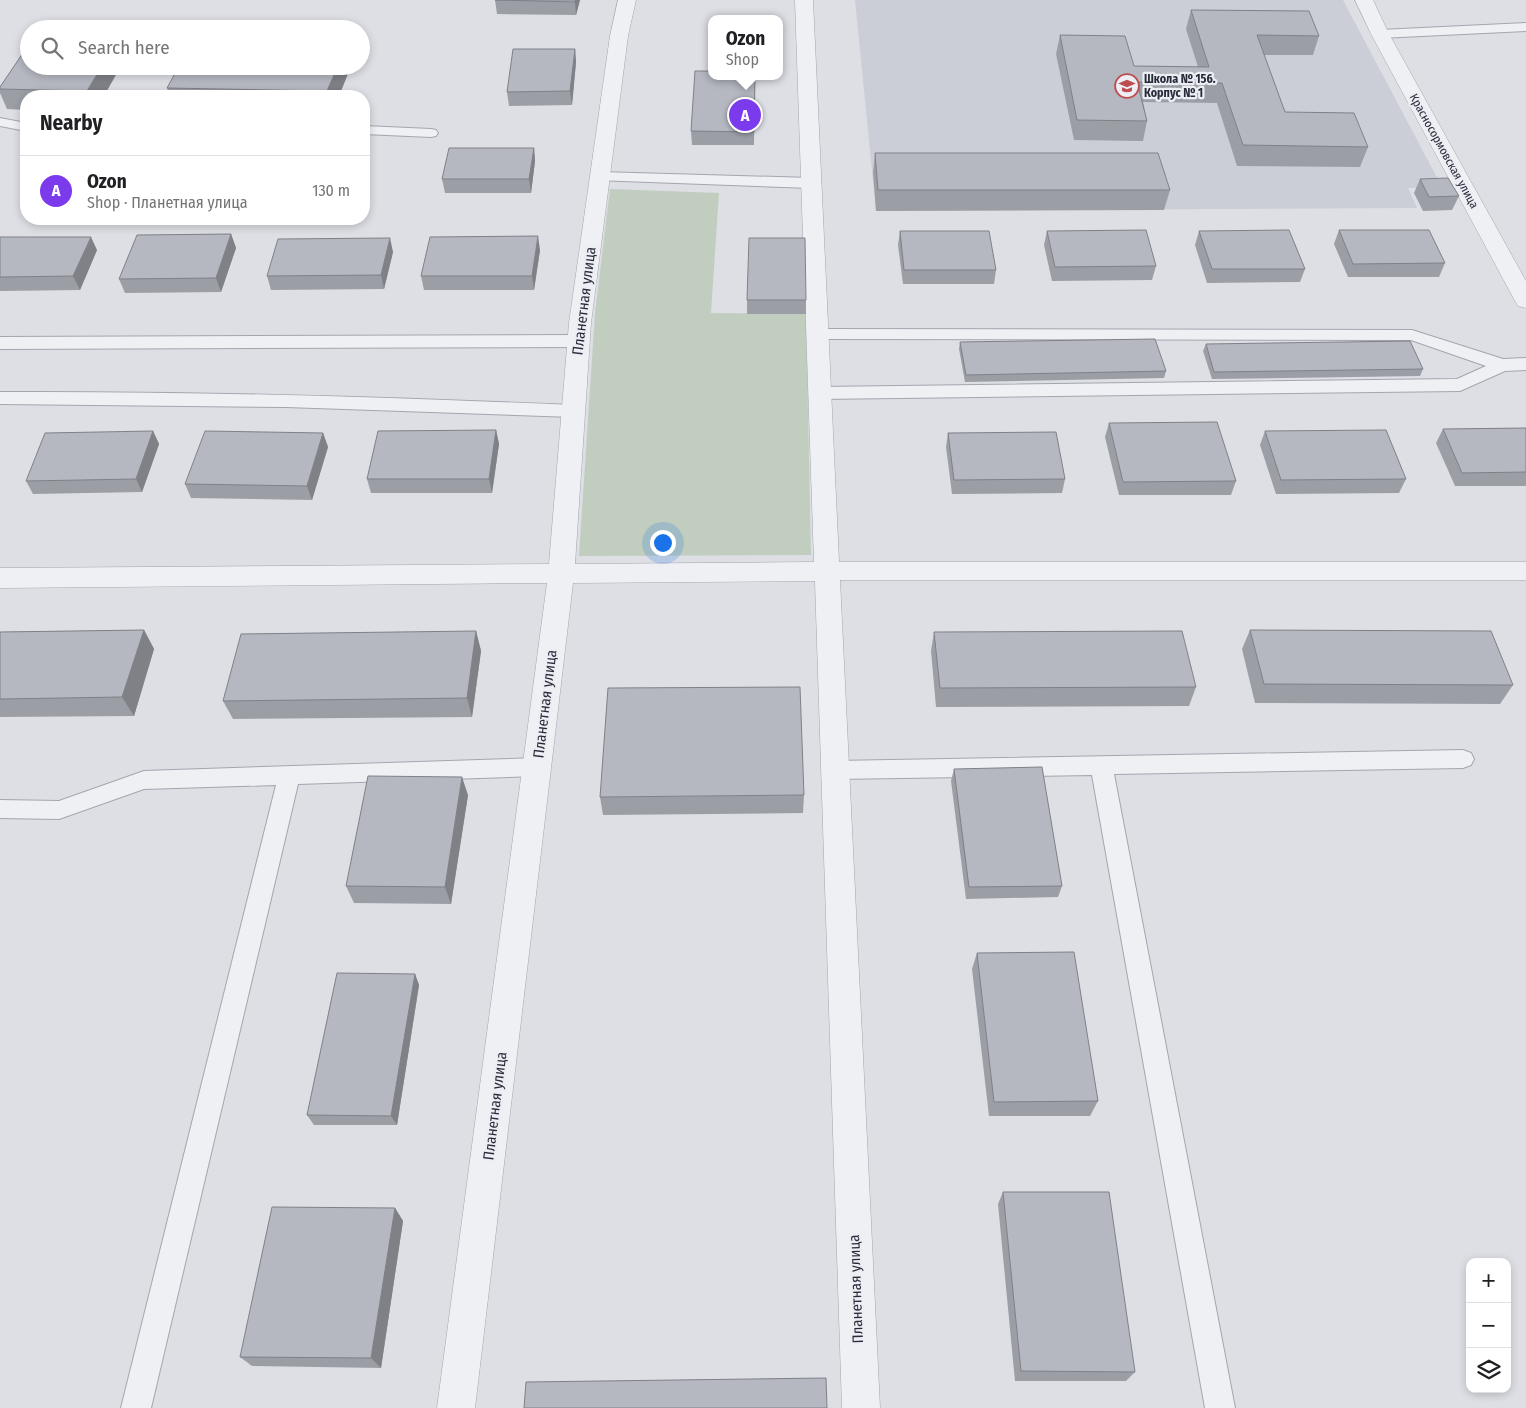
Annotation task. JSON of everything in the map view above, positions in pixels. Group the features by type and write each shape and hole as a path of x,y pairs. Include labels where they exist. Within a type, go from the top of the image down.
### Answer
{"street":[{"name":"Планетная улица","path":"456,1408 561,574 578,341 620,36 628,0"},
{"name":"Планетная улица","path":"804,0 861,1408"},
{"name":"Красносормовская улица","path":"1364,0 1380,34 1526,301"},
{"path":"0,578 826,571 1526,571"}],"lane":[{"path":"1380,34 1526,27"},
{"path":"0,122 20,126"},
{"path":"370,130 432,133"},
{"path":"600,177 811,183"},
{"path":"817,334 1412,335 1502,365 1526,364"},
{"path":"0,343 578,341"},
{"path":"819,393 1460,385 1502,365"},
{"path":"0,398 111,396 573,410"},
{"path":"834,770 1463,759"},
{"path":"1101,766 1220,1408"},
{"path":"0,809 59,810 144,780 538,767"},
{"path":"136,1408 289,776"}],"shaded area":[{"name":"Школа № 156. Корпус № 1","path":"855,0 1343,0 1442,187 1408,188 1417,208 876,211"}],"green space":[{"path":"610,189 719,193 711,313 806,314 811,555 579,556 595,313"}],"building":[{"path":"495,0 575,0 575,2"},
{"path":"1191,10 1309,11 1319,36 1257,35 1285,112 1354,113 1368,147 1243,145 1222,83 1137,82 1147,121 1077,120 1060,35 1125,36 1134,66 1209,67"},
{"path":"513,49 575,49 570,91 507,92"},
{"path":"20,57 20,75 97,75 88,90 0,89"},
{"path":"695,71 708,71 708,80 755,80 754,132 691,131"},
{"path":"174,75 334,75 327,90 167,88"},
{"path":"449,148 534,148 529,179 442,179"},
{"path":"875,153 1158,153 1170,190 878,190"},
{"path":"1448,178 1459,196 1429,197 1420,179"},
{"path":"1146,230 1156,266 1055,267 1047,231"},
{"path":"1289,230 1305,269 1212,269 1199,231"},
{"path":"1339,230 1429,230 1445,263 1353,264"},
{"path":"900,231 989,231 996,270 904,270"},
{"path":"231,234 216,278 119,279 137,235"},
{"path":"538,236 532,276 421,276 430,237"},
{"path":"0,237 91,237 73,276 0,277"},
{"path":"390,238 381,275 267,276 278,239"},
{"path":"749,238 805,238 806,300 747,300"},
{"path":"1155,339 1166,371 966,375 960,342"},
{"path":"1410,341 1423,369 1214,372 1206,344"},
{"path":"1217,422 1236,481 1123,482 1109,423"},
{"path":"1526,428 1526,472 1462,473 1443,429"},
{"path":"496,430 489,479 367,479 378,431"},
{"path":"1386,430 1406,479 1281,480 1265,431"},
{"path":"153,431 136,479 26,481 45,433"},
{"path":"205,431 323,433 307,486 185,484"},
{"path":"1056,432 1065,479 954,480 948,433"},
{"path":"144,630 122,697 0,699 0,632"},
{"path":"1250,630 1491,631 1513,685 1264,684"},
{"path":"476,631 467,698 223,701 241,634"},
{"path":"1182,631 1196,687 940,688 934,632"},
{"path":"800,687 804,795 600,797 608,688"},
{"path":"1042,767 1062,886 969,887 954,769"},
{"path":"368,776 462,777 445,887 346,886"},
{"path":"1074,952 1098,1101 994,1102 977,953"},
{"path":"337,973 415,974 391,1116 307,1115"},
{"path":"1003,1192 1109,1192 1135,1372 1021,1371"},
{"path":"272,1207 395,1208 371,1358 240,1357"},
{"path":"826,1378 827,1408 524,1408 526,1382"}],"place":[{"name":"Школа № 156. Корпус № 1","path":"1127,86"},
{"name":"Ozon","path":"745,115"}]}
